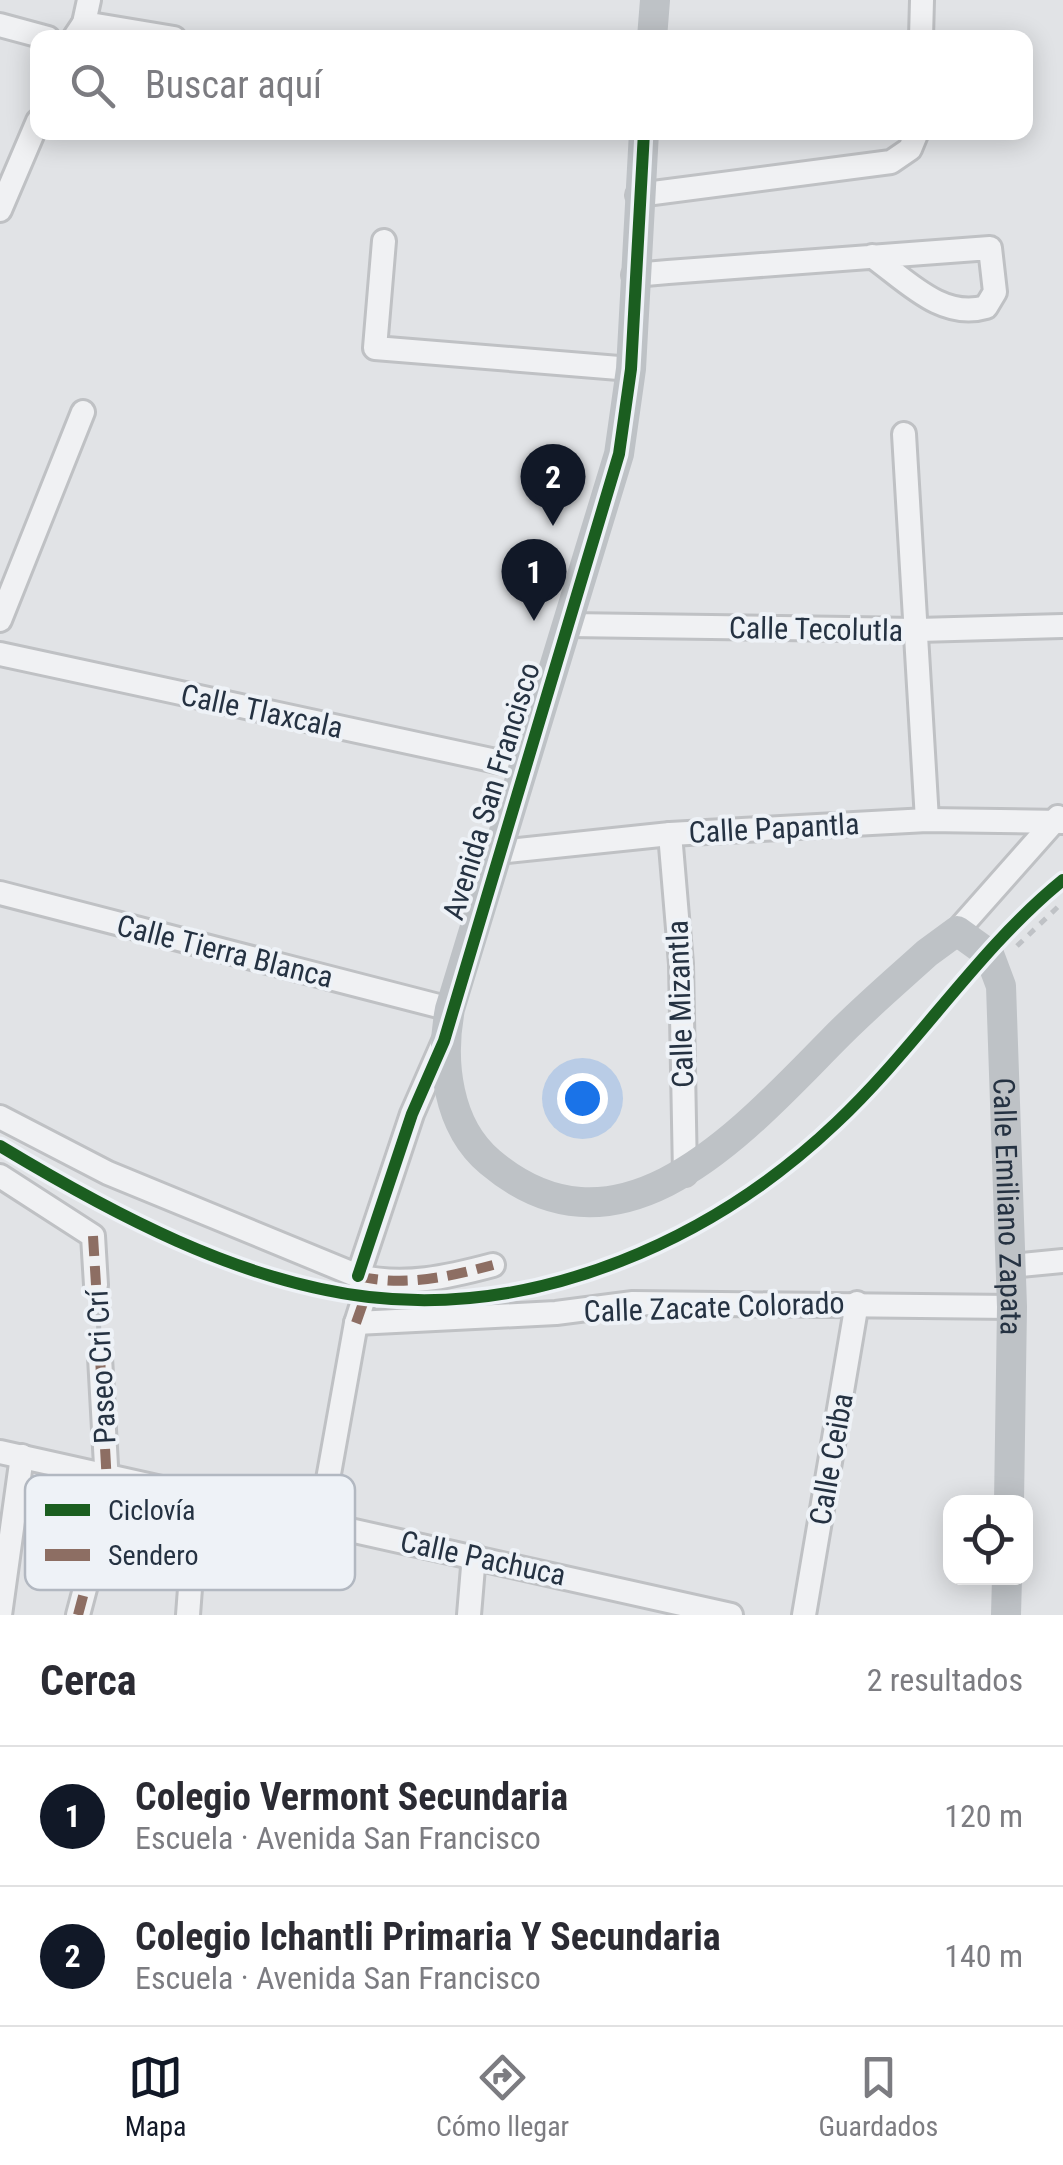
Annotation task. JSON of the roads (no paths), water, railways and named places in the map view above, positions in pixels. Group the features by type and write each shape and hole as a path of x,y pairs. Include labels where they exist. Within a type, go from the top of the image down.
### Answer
{"street":[{"path":"653,30 655,0"},
{"path":"920,30 922,0"},
{"path":"82,20 133,30"},
{"path":"0,25 30,33"},
{"path":"0,210 30,140"},
{"name":"Avenida San Francisco","path":"329,1475 364,1277 412,1114 444,1041 450,1009 619,454 631,369 643,140"},
{"path":"638,195 891,162 910,150 913,140"},
{"path":"384,242 375,348 631,369"},
{"path":"634,275 872,256 990,248 995,292 986,307 970,312 946,308 872,256"},
{"path":"0,620 83,412"},
{"path":"904,434 926,820"},
{"name":"Calle Tecolutla","path":"569,625 918,630 1063,626"},
{"name":"Calle Tlaxcala","path":"0,654 524,767"},
{"path":"957,931 1059,818"},
{"name":"Calle Papantla","path":"498,852 670,834 926,820 1059,818"},
{"name":"Calle Mizantla","path":"670,834 681,964 685,1174"},
{"name":"Calle Tierra Blanca","path":"0,893 450,1009"},
{"name":"Avenida San Francisco","path":"444,1041 452,1101 475,1150 518,1186 563,1200 601,1204 642,1194 685,1174 778,1095 926,952 957,931"},
{"name":"Calle Emiliano Zapata","path":"957,931 980,944 1001,986 1012,1307 1008,1495"},
{"path":"0,1117 108,1173 364,1277 445,1278 494,1265"},
{"name":"Paseo Cri Crí","path":"0,1176 93,1236 96,1285"},
{"path":"1011,1266 1063,1261"},
{"name":"Calle Zacate Colorado","path":"356,1324 556,1313 632,1303 857,1302 1012,1307"},
{"name":"Calle Ceiba","path":"804,1615 857,1302"},
{"name":"Paseo Cri Crí","path":"100,1357 108,1475"},
{"path":"0,1615 11,1454"},
{"name":"Calle Pachuca","path":"11,1454 100,1475"},
{"name":"Calle Pachuca","path":"355,1531 731,1615"},
{"path":"470,1615 474,1555"},
{"path":"1006,1615 1007,1585"},
{"name":"Paseo Cri Crí","path":"78,1615 85,1590"},
{"path":"188,1615 190,1590"}],"place":[{"name":"Colegio Ichantli Primaria Y Secundaria","path":"553,526"},
{"name":"Colegio Vermont Secundaria","path":"534,621"}]}
